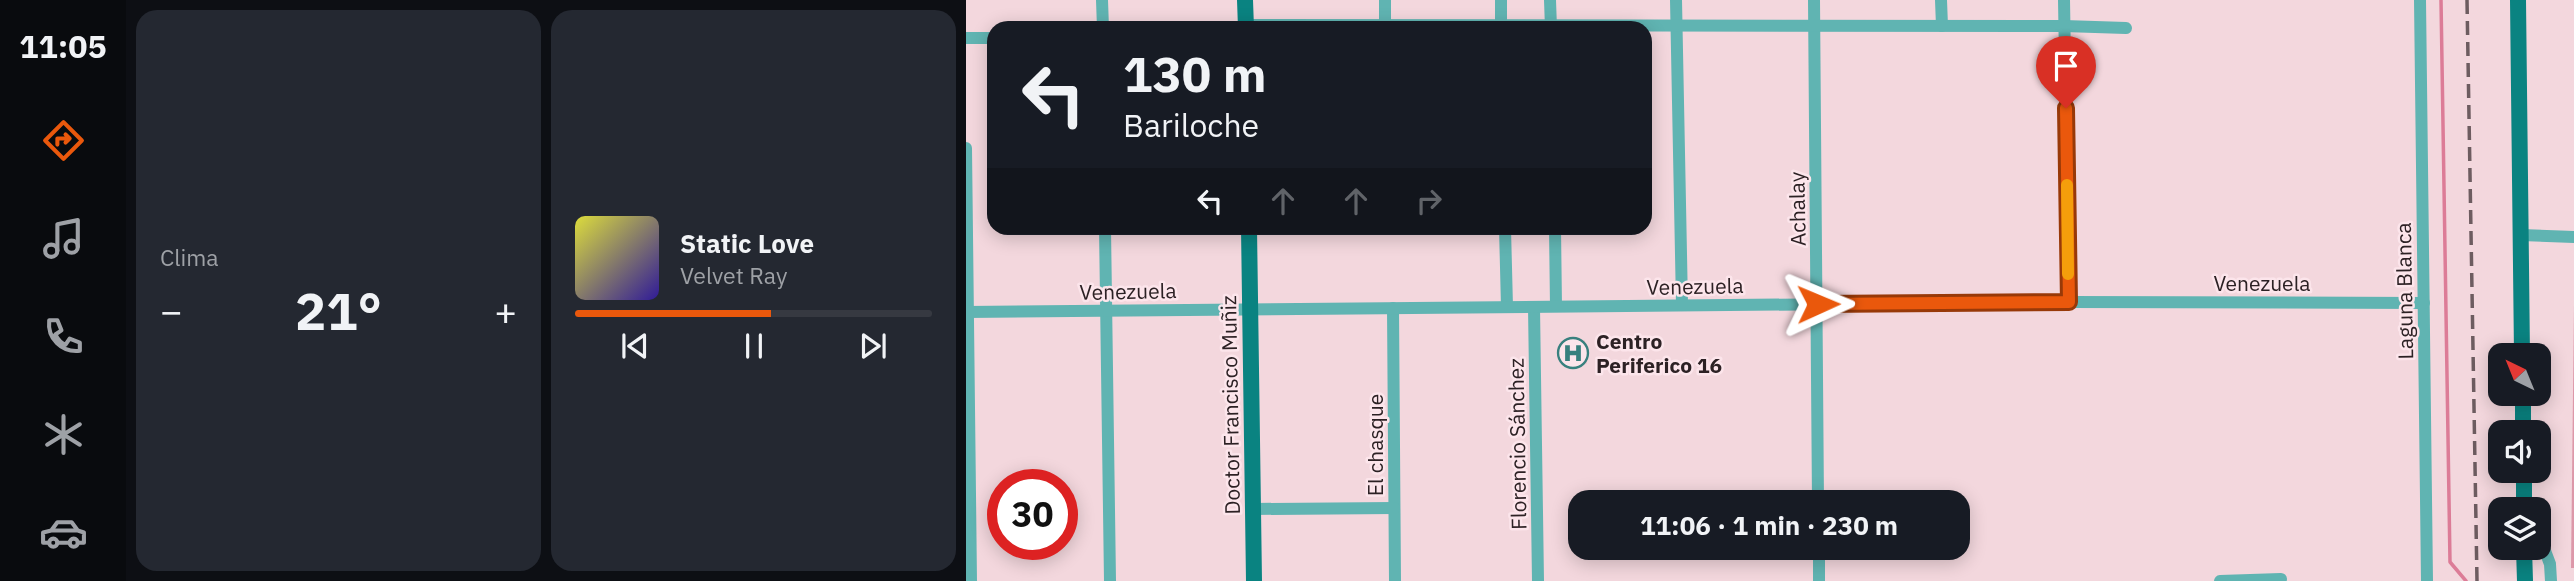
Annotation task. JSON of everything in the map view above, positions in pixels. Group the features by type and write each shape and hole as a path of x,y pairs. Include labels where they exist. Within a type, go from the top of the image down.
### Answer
{"main road":[{"path":"1245,0 1246,21"},
{"path":"2518,0 2522,343"},
{"name":"Doctor Francisco Muñiz","path":"1249,235 1254,581"},
{"path":"2525,560 2525,581"}],"street":[{"path":"1102,0 1103,21"},
{"path":"1385,0 1385,21"},
{"path":"1501,0 1501,21"},
{"path":"1550,0 1551,21"},
{"path":"1675,0 1682,305"},
{"name":"Achalay","path":"1814,0 1818,490"},
{"path":"1941,0 1942,26"},
{"path":"2064,0 2069,302"},
{"name":"Laguna Blanca","path":"2420,0 2427,581"},
{"path":"1652,25 2064,26 2126,29"},
{"path":"966,38 987,38"},
{"path":"966,148 971,581"},
{"path":"1105,235 1110,581"},
{"path":"1505,235 1507,307"},
{"path":"1555,235 1556,306"},
{"path":"2521,235 2574,237"},
{"name":"Venezuela","path":"967,312 2069,302 2424,303"},
{"name":"Florencio Sánchez","path":"1534,307 1538,581"},
{"name":"El chasque","path":"1393,308 1395,581"},
{"path":"1253,509 1394,508"},
{"path":"1819,560 1819,581"},
{"path":"2548,560 2551,581"},
{"path":"2220,581 2281,579"}],"shaded area":[{"path":"2574,304 2574,568 2571,568"},
{"name":"Centro Periferico 16","path":"1585,340 1587,364 1562,366 1560,341"}],"waterway":[{"path":"2441,0 2450,562 2466,581"}],"railway":[{"path":"2467,0 2477,581"}],"slow traffic":[{"path":"2067,185 2068,274"}],"place":[{"name":"Centro Periferico 16","path":"1573,353"}],"route":[{"path":"1818,304 2069,302 2066,108"}]}
